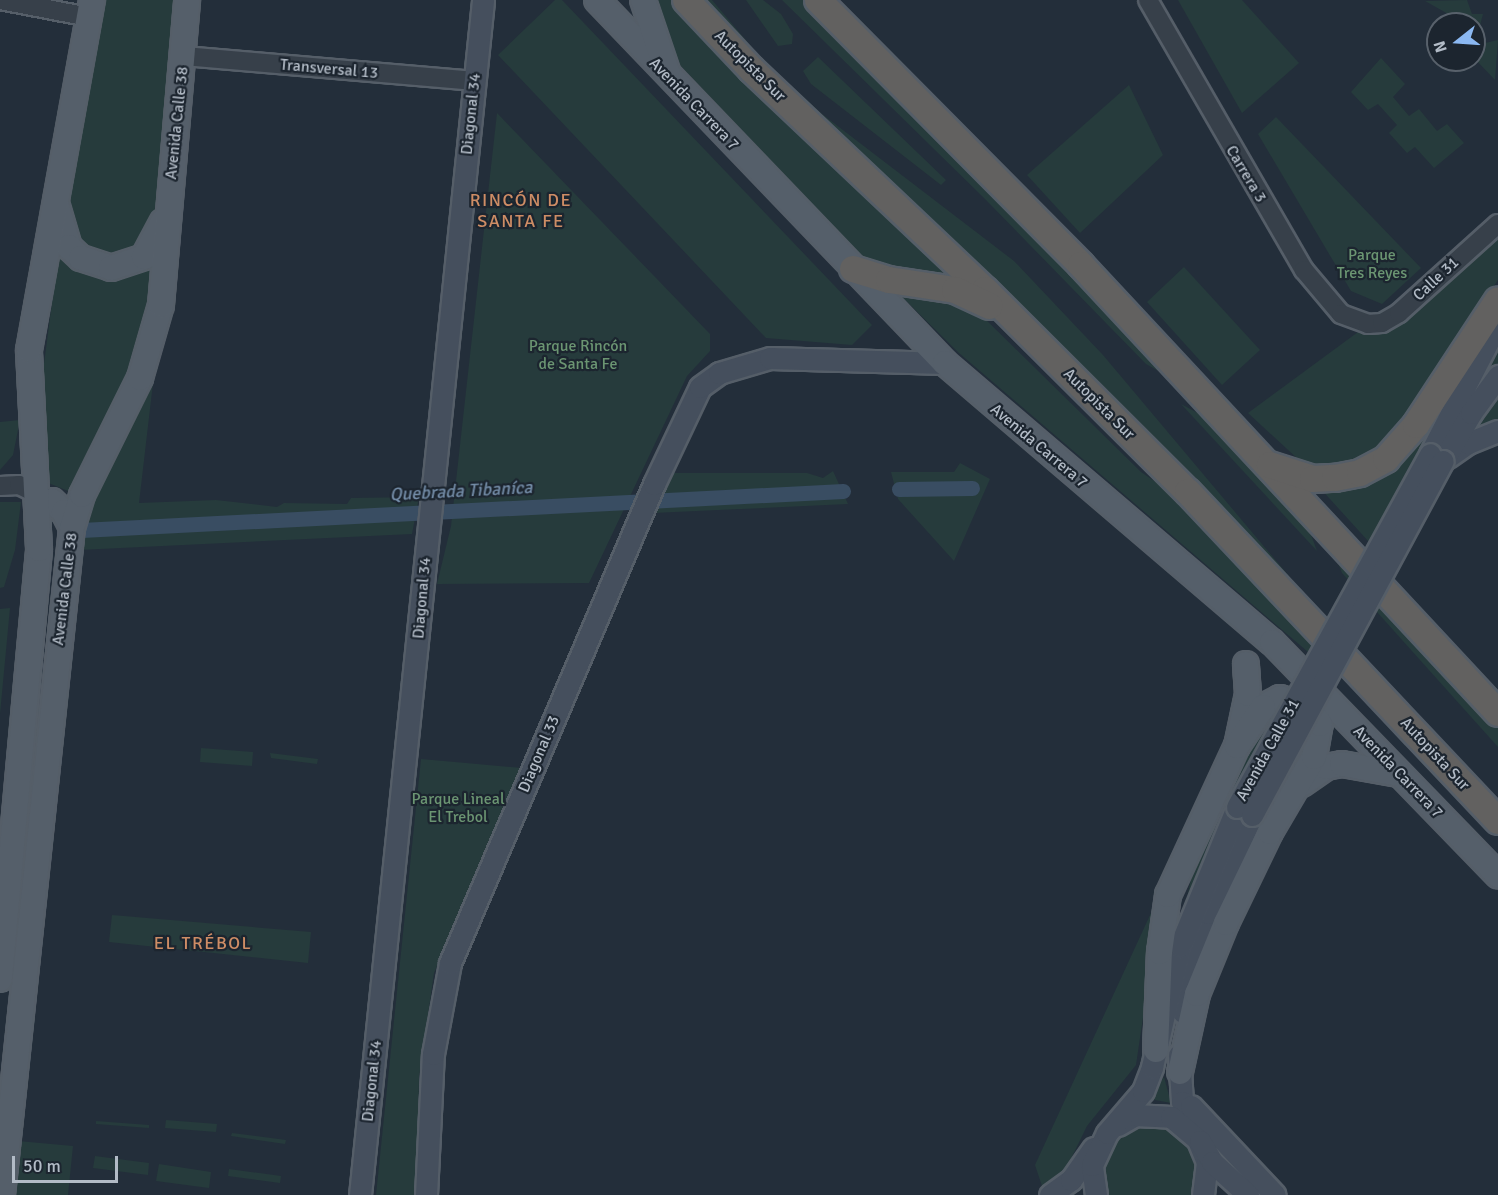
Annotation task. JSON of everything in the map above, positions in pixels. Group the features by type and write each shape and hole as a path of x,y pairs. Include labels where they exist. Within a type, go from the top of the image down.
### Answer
{"highway":[{"name":"Autopista Sur","path":"686,0 751,69 1021,327 1188,492 1498,822"},
{"path":"818,0 1072,256 1498,713"},
{"path":"852,269 889,280 968,293 1021,327"},
{"path":"1266,463 1313,478 1335,478 1360,473 1386,459 1416,425 1498,300"}],"main road":[{"name":"Avenida Calle 38","path":"2,1195 72,528 82,495 140,378 156,328 184,56 187,0"},
{"name":"Diagonal 34","path":"360,1195 483,0"},
{"name":"Avenida Carrera 7","path":"597,0 671,82 945,363 1272,642 1498,875"},
{"path":"643,0 671,82"},
{"name":"Avenida Calle 38","path":"0,979 37,591 36,491 29,350 91,8"},
{"path":"56,195 69,247 81,258 111,268 144,257 160,233 168,203"},
{"name":"Avenida Calle 31","path":"1096,1195 1092,1165 1107,1133 1143,1091 1156,1050 1180,946 1244,811 1437,458 1498,322"},
{"name":"Diagonal 33","path":"426,1195 433,1054 445,978 641,514 700,387 719,373 753,361 786,357 945,363"},
{"name":"Avenida Calle 31","path":"1437,458 1498,376"},
{"path":"1437,458 1498,431"},
{"path":"36,491 64,512 72,528"},
{"path":"1237,746 1248,694 1246,664"},
{"path":"1156,1050 1160,952 1168,895 1237,746 1270,701 1289,697 1306,705 1320,724 1319,746 1298,787 1270,832 1226,923 1197,994 1180,1079 1200,1118 1275,1195"},
{"path":"1298,787 1334,765 1359,765 1400,774"},
{"name":"Avenida Calle 31","path":"1203,1195 1207,1162 1200,1141 1185,1112 1180,1079 1180,1038 1192,968 1208,913 1244,811"},
{"path":"1050,1195 1071,1180 1107,1133 1135,1115 1153,1113 1171,1117 1200,1141 1212,1161 1248,1195"}],"street":[{"path":"0,0 91,8"},
{"name":"Carrera 3","path":"1148,0 1304,270 1335,309 1368,324"},
{"name":"Transversal 13","path":"184,56 475,81"},
{"name":"Calle 31","path":"1368,324 1382,323 1399,313 1498,224"},
{"path":"0,486 36,491"}],"green space":[{"path":"105,0 175,0 160,210 143,239 119,257 89,253 73,236 66,210"},
{"path":"555,0 562,0 872,325 852,345 766,338 498,55"},
{"path":"649,0 672,0 959,283 883,272 862,257 674,59"},
{"path":"697,0 712,0 760,57 822,114 1014,261 1103,355 1325,619"},
{"path":"746,0 763,0 781,14 793,34 792,44 778,46"},
{"path":"782,0 805,0 1000,195 1178,382 1146,364 986,200"},
{"path":"1178,0 1242,0 1299,63 1242,113"},
{"path":"1467,0 1471,12 1445,12 1425,1"},
{"path":"1498,40 1495,80 1486,71 1486,43"},
{"path":"818,57 946,180 941,185 811,84 803,71"},
{"path":"1381,58 1405,84 1393,97 1409,116 1419,109 1437,131 1447,124 1464,143 1434,168 1415,147 1407,153 1389,133 1397,125 1378,104 1368,110 1351,92"},
{"path":"1129,85 1163,155 1080,233 1027,175"},
{"name":"Parque Rincón de Santa Fe","path":"497,113 710,334 710,351 687,376 589,583 437,584 451,526"},
{"name":"Parque Tres Reyes","path":"1276,117 1421,268 1382,304 1351,291 1258,134"},
{"path":"1498,229 1498,280 1377,456 1335,468 1300,461 1248,413"},
{"path":"59,249 85,273 114,279 159,253 135,371 73,493 46,482 42,379"},
{"path":"1184,267 1260,350 1222,385 1147,302"},
{"path":"893,288 954,295 975,309 1141,472 1172,493 1316,638 1308,652 959,353"},
{"path":"1498,343 1498,364 1475,386"},
{"path":"155,366 139,503 216,500 277,507 284,503 347,504 351,498 419,497 412,534 79,550 84,506"},
{"path":"1457,379 1369,542 1319,487 1362,484 1391,471"},
{"path":"1498,386 1498,425 1469,435"},
{"path":"1181,404 1218,424 1306,521 1317,551"},
{"path":"20,420 13,455 0,470 0,422"},
{"path":"960,463 990,479 954,561 898,499 891,472 954,472"},
{"path":"833,471 848,504 653,513 670,473 807,473 823,478"},
{"path":"0,502 21,502 15,550 4,587 0,588"},
{"path":"1332,548 1498,728 1498,747 1342,573"},
{"path":"10,608 0,714 0,609"},
{"path":"1277,713 1185,907 1196,856 1267,716"},
{"path":"1307,732 1310,738 1237,875 1230,875"},
{"path":"201,748 253,752 252,766 200,762"},
{"path":"270,753 318,759 317,764 271,758"},
{"name":"Parque Lineal El Trebol","path":"421,759 522,768 434,973 419,1077 417,1195 376,1195"},
{"path":"1162,889 1136,1065 1087,1126 1064,1173 1053,1185 1042,1186 1035,1165"},
{"path":"112,915 311,932 308,963 109,942"},
{"path":"1164,1077 1171,1103 1150,1099"},
{"path":"166,1120 217,1124 216,1132 165,1128"},
{"path":"96,1121 149,1125 149,1128 96,1124"},
{"path":"1130,1125 1168,1125 1189,1141 1199,1165 1193,1195 1106,1195 1100,1166 1109,1142"},
{"path":"232,1133 286,1140 285,1144 231,1136"},
{"path":"18,1141 73,1146 68,1195 13,1195"},
{"path":"95,1156 149,1163 148,1175 93,1168"},
{"path":"159,1164 211,1172 209,1188 156,1181"},
{"path":"229,1169 281,1176 280,1183 228,1176"}],"waterway":[{"name":"Quebrada Tibaníca","path":"899,489 972,488"},
{"name":"Quebrada Tibaníca","path":"81,530 843,491"}],"district":[{"name":"RINCÓN DE SANTA FE","path":"521,211"},
{"name":"EL TRÉBOL","path":"203,943"}]}
